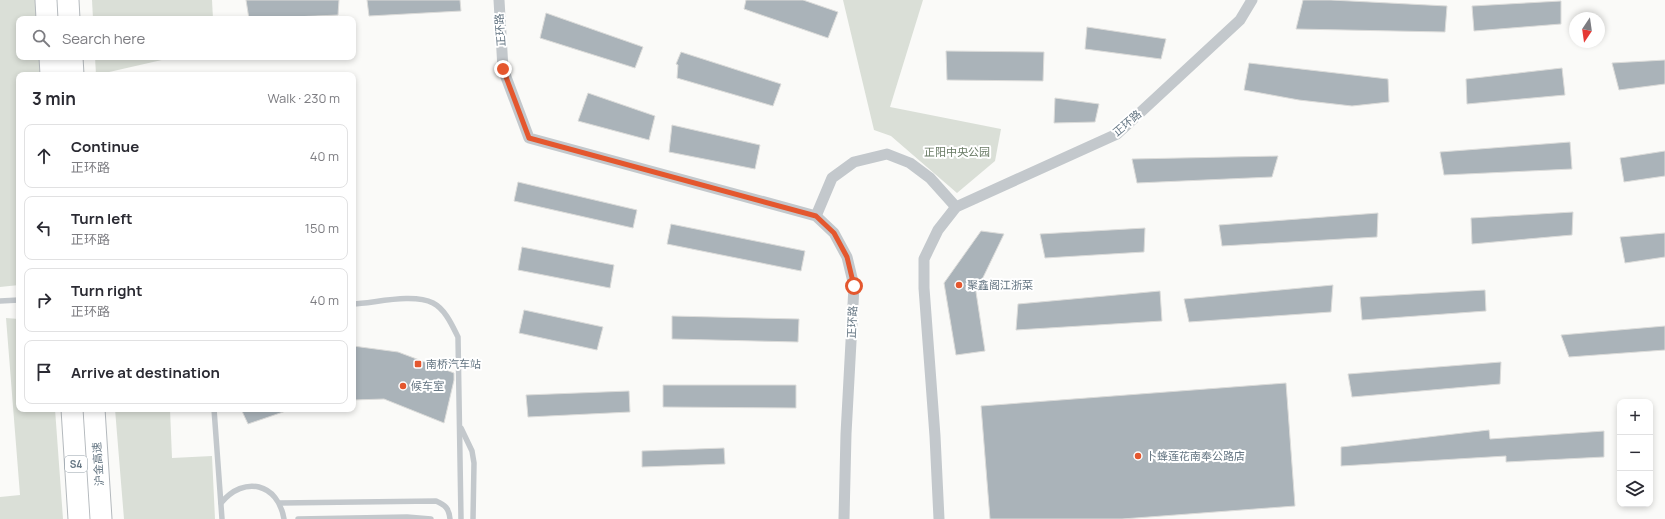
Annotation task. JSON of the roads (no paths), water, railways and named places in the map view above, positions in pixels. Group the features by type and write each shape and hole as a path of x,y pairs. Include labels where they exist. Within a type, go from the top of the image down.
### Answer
{"highway":[{"path":"46,0 47,16"},
{"path":"68,0 69,16"},
{"path":"50,60 51,72"},
{"path":"72,60 73,72"},
{"name":"沪金高速","path":"72,412 79,519"},
{"name":"沪金高速","path":"94,412 101,519"}],"street":[{"path":"58,0 59,16"},
{"name":"正环路","path":"499,0 503,69 529,138 816,216 834,233 847,257 854,286 846,434 844,519"},
{"name":"正环路","path":"939,519 935,436 924,288 924,259 938,230 956,207 1117,134 1240,20 1252,0"},
{"path":"61,60 62,72"},
{"path":"816,216 832,178 854,162 887,154 910,163 930,178 956,207"},
{"path":"85,412 92,519"}],"lane":[{"path":"0,301 16,300"},
{"path":"356,304 394,300 419,300 433,303 449,319 458,337 462,519"},
{"path":"214,412 222,519"},
{"path":"460,424 472,450 474,463 473,519"},
{"path":"221,503 228,494 238,488 249,486 260,487 269,492 280,503 284,519"},
{"path":"280,503 436,501 446,506 450,514 450,519"},
{"path":"298,519 407,517 431,519"}],"place":[{"name":"聚鑫阁江浙菜","path":"959,285"},
{"name":"南桥汽车站","path":"418,364"},
{"name":"候车室","path":"403,386"},
{"name":"卜蜂莲花南奉公路店","path":"1138,456"}],"park label":[{"name":"正阳中央公园","path":"957,152"}]}
